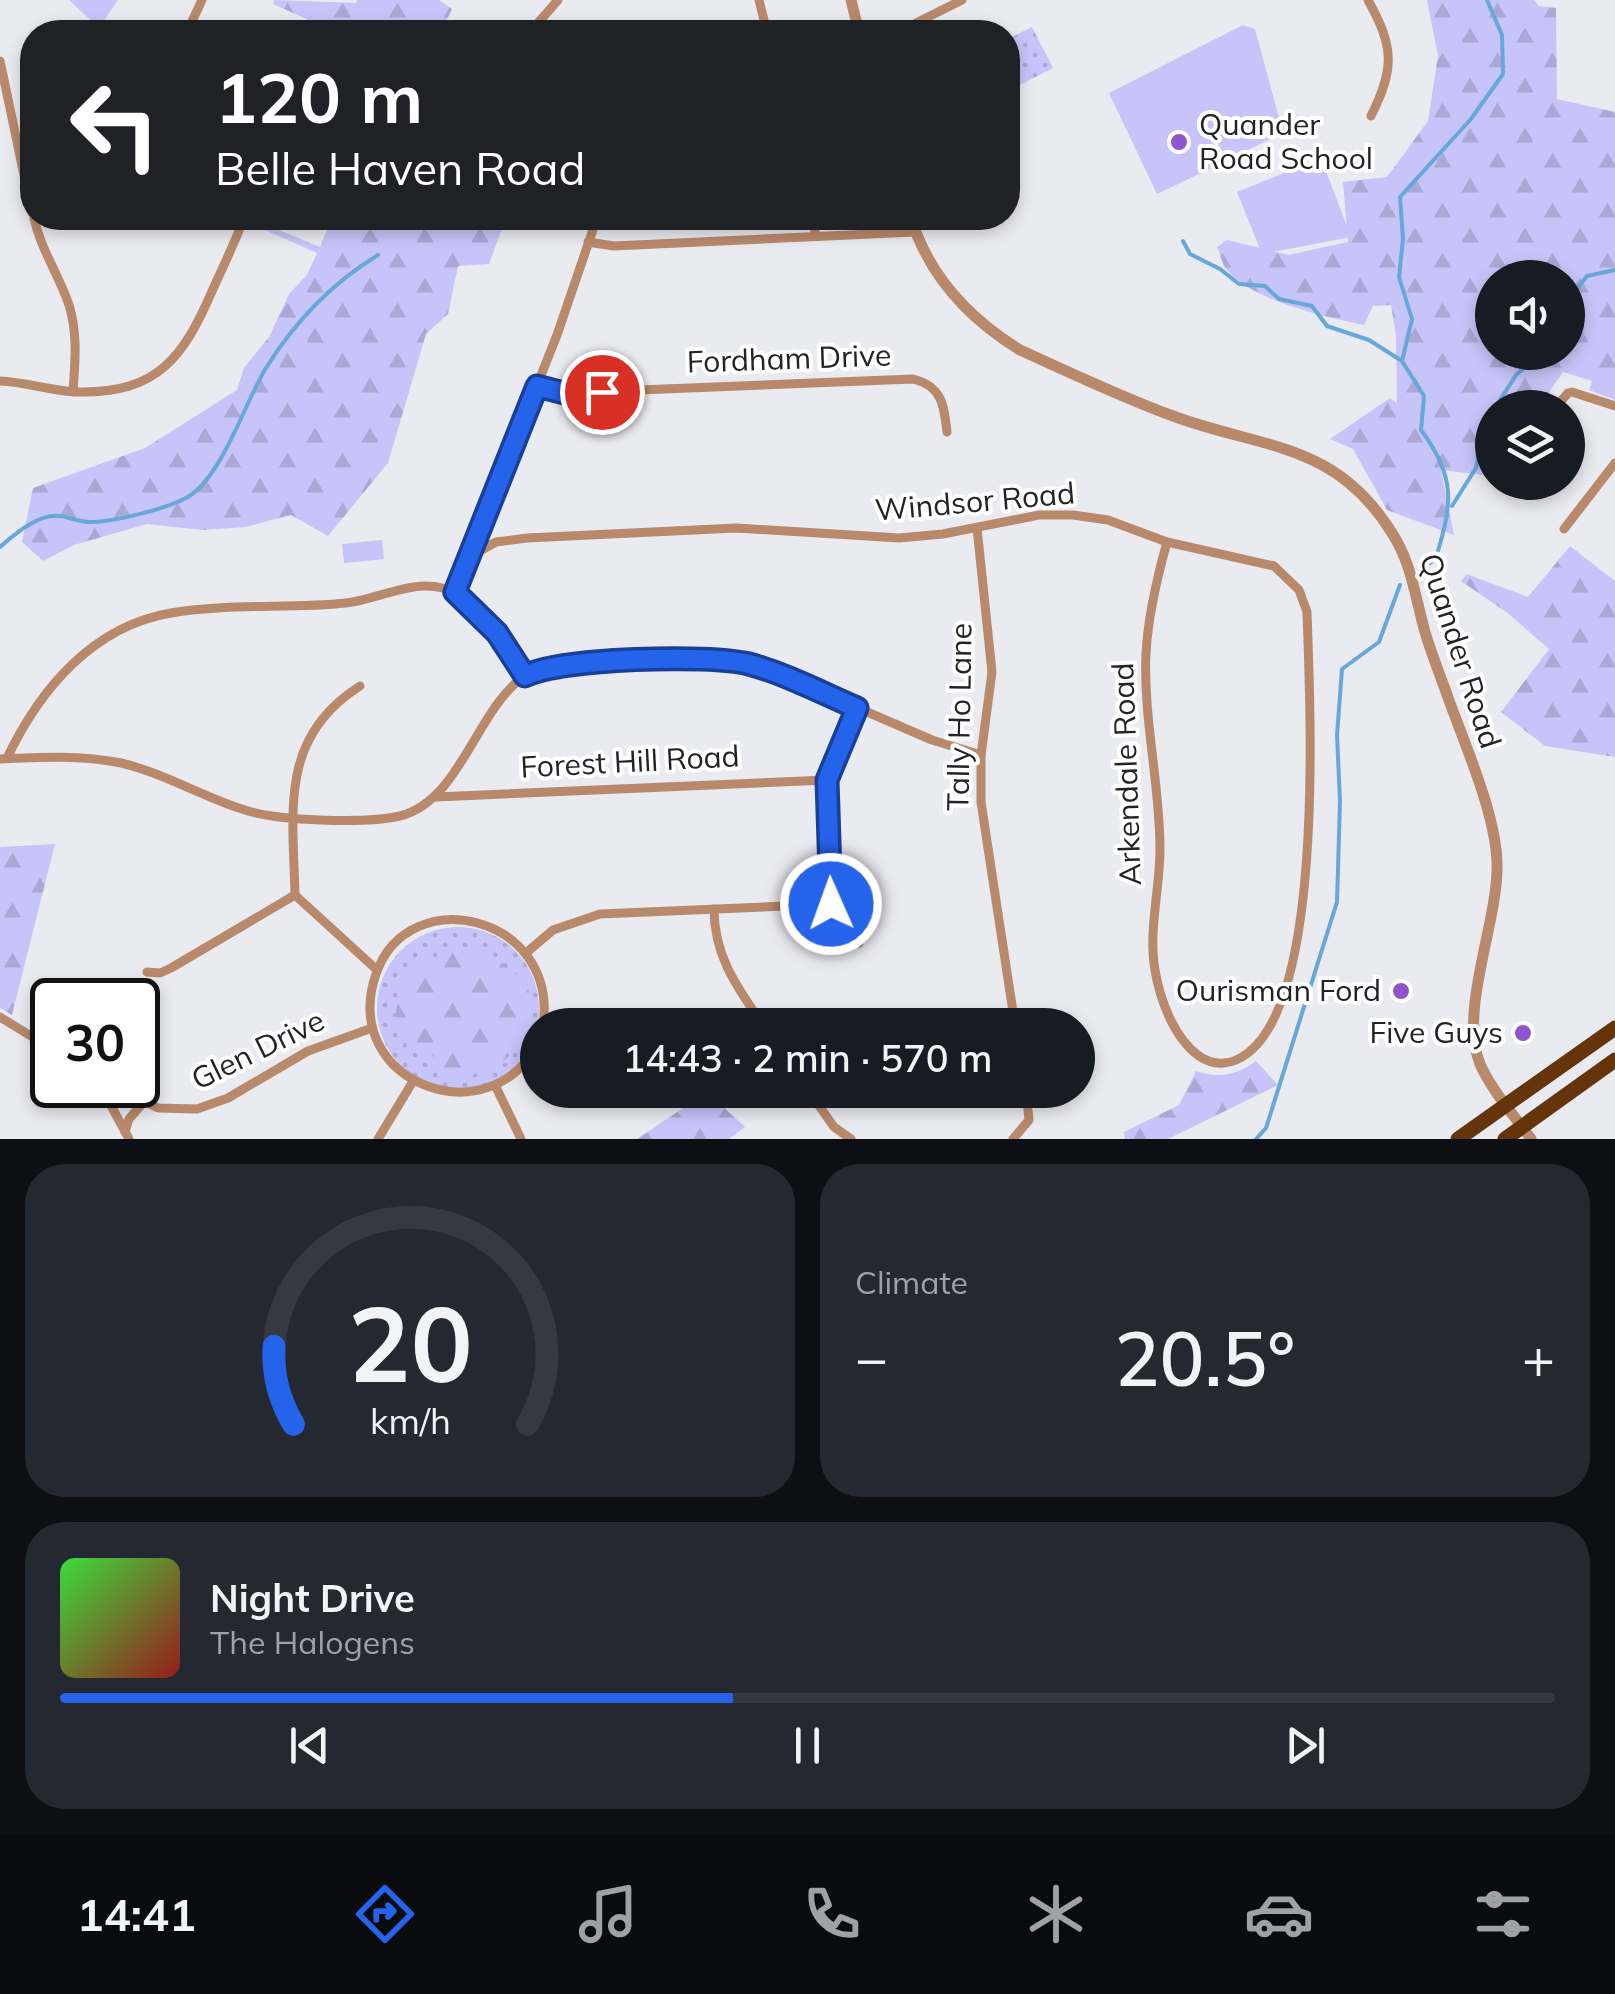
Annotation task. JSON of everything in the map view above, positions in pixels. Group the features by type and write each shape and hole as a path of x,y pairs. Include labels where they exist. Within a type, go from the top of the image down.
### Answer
{"highway":[{"path":"1458,1139 1615,1028"},
{"path":"1505,1139 1526,1133 1615,1060"}],"street":[{"path":"540,20 558,0"},
{"path":"922,20 962,0"},
{"path":"1368,0 1386,36 1390,61 1385,87 1371,116"},
{"path":"0,61 20,153"},
{"path":"37,230 72,319 72,392"},
{"path":"0,381 72,392 108,390 130,385 162,368 183,350 196,329 239,230"},
{"path":"455,592 537,386 592,230"},
{"path":"815,230 816,236"},
{"path":"588,242 614,246 916,232"},
{"name":"Quander Road","path":"916,232 930,265 960,304 1000,338 1171,416 1314,458 1358,490 1394,535 1412,574 1426,635 1485,804 1497,852 1495,897 1473,1035 1479,1061 1526,1133"},
{"name":"Fordham Drive","path":"537,386 564,393 913,379 930,384 941,396 947,432"},
{"path":"1585,395 1615,406"},
{"path":"1564,529 1615,463"},
{"name":"Windsor Road","path":"471,556 496,542 527,538 736,528 899,538 1039,515 1073,514 1108,520 1168,542 1274,566 1299,590 1306,612 1310,807 1306,872 1282,998 1262,1038 1241,1058 1223,1064 1198,1055"},
{"name":"Tally Ho Lane","path":"977,528 992,672 982,755 985,840 1012,1008"},
{"name":"Arkendale Road","path":"1168,542 1156,586 1146,654 1160,844 1153,945 1162,998 1178,1030 1198,1055"},
{"path":"4,758 46,693 95,644 136,622 184,611 347,603 411,586 455,592 497,633 525,676"},
{"path":"4,758 73,757 118,763 159,775 244,810 295,818 391,818 416,810 436,796 502,698 525,676 553,666 720,659 770,670 932,740 982,755"},
{"path":"360,686 328,710 307,738 296,771 295,895 377,970"},
{"path":"857,708 827,780 831,904 859,943"},
{"name":"Forest Hill Road","path":"436,796 827,780"},
{"path":"147,972 160,973 171,968 295,895"},
{"path":"526,952 553,930 580,919 613,913 831,904"},
{"path":"714,909 716,937 726,970 752,1008"},
{"path":"520,1066 496,1087 454,1095 412,1083 391,1064 372,1028 370,994 377,970 407,935 426,926 454,919 492,927 526,952 543,988 543,1008"},
{"path":"0,1017 30,1035"},
{"name":"Glen Drive","path":"160,1107 179,1111 208,1107 308,1051 372,1028"},
{"path":"378,1139 412,1083"},
{"path":"496,1087 521,1139"},
{"path":"112,1108 127,1135"},
{"path":"127,1135 129,1119 139,1108"},
{"path":"821,1108 834,1127 851,1139"},
{"path":"1013,1139 1029,1120 1028,1108"}],"green space":[{"path":"69,0 118,0 104,20 90,20"},
{"path":"274,0 439,0 452,9 447,20 308,20 273,4"},
{"path":"1427,0 1534,0 1539,6 1556,8 1557,99 1615,112 1615,400 1589,390 1592,381 1563,372 1551,390 1475,390 1475,474 1441,470 1454,535 1387,510 1353,449 1330,439 1390,398 1397,403 1396,336 1391,305 1373,306 1364,325 1290,306 1238,280 1225,267 1217,247 1227,240 1288,255 1348,242 1343,182 1387,177 1428,121 1438,56"},
{"path":"1243,25 1255,29 1278,114 1287,131 1227,160 1218,143 1213,146 1222,163 1157,194 1109,93"},
{"path":"1032,27 1053,68 1020,85 1020,33"},
{"path":"1321,158 1351,237 1262,254 1237,192"},
{"path":"265,230 279,230 320,247 327,230 502,230 489,264 458,266 448,314 426,334 388,463 328,536 291,515 246,527 202,530 147,524 74,545 43,561 22,542 33,488 145,448 237,390 244,368 269,337 289,294 307,275 317,253"},
{"path":"382,540 384,559 344,563 342,544"},
{"path":"1570,546 1615,581 1615,757 1545,746 1501,712 1549,649 1509,614 1461,581 1467,574 1528,597"},
{"path":"55,844 12,1015 0,1008 0,847"},
{"path":"442,929 474,929 503,941 525,963 539,1008 520,1008 520,1059 503,1075 474,1087 442,1087 413,1075 391,1053 379,1024 379,992 391,963 413,941"},
{"path":"472,946 485,949 526,982 532,1008 520,1008 520,1046 505,1059 478,1073 451,1077 439,1074 433,1052 407,1046 396,1011 405,975 413,966"},
{"path":"1256,1061 1278,1085 1168,1139 1125,1139 1124,1132 1179,1105 1196,1071 1228,1074"},
{"path":"683,1108 724,1108 745,1127 729,1139 637,1139"}],"waterway":[{"path":"1430,563 1436,558 1441,539 1448,492 1441,463 1421,430 1424,396 1402,361 1412,319 1399,277 1403,239 1400,197 1471,119 1503,74 1502,35 1487,0"},
{"path":"1183,241 1190,254 1239,284 1265,286 1279,299 1312,306 1327,326 1369,340 1402,361"},
{"path":"0,547 44,518 112,520 166,506 199,489 221,458 266,368 289,335 330,291 378,255"},
{"path":"1585,278 1615,270"},
{"path":"1506,390 1522,370"},
{"path":"1452,506 1475,470"},
{"path":"1256,1139 1266,1128 1337,902 1337,735 1342,669 1379,642 1400,585"}],"place":[{"name":"Quander Road School","path":"1179,142"},
{"name":"Ourisman Ford","path":"1401,991"},
{"name":"Five Guys","path":"1523,1033"}],"route":[{"path":"602,392 564,393 537,386 455,592 497,633 525,676 553,666 720,659 770,670 857,708 827,780 831,904"}]}
